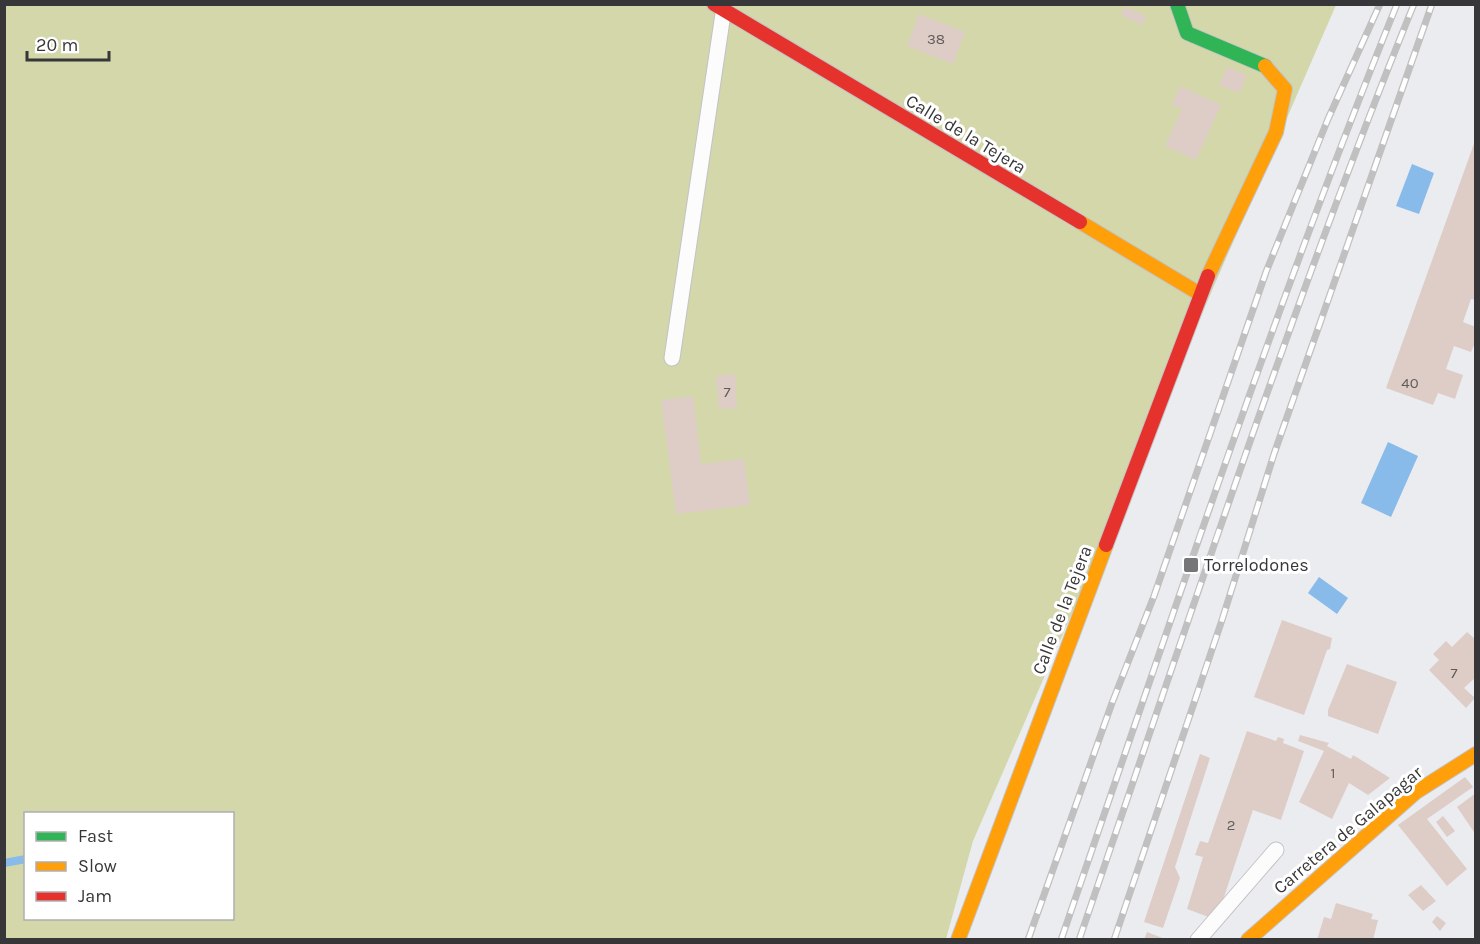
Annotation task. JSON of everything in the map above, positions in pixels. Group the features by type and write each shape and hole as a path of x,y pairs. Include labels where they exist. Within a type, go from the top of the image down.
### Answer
{"street":[{"name":"Calle de la Tejera","path":"958,939 1200,294 1276,132 1285,89 1264,64 1187,33 1177,4"},
{"name":"Calle de la Tejera","path":"720,7 1200,294"},
{"name":"Carretera de Galapagar","path":"1248,939 1416,792 1476,754"}],"lane":[{"path":"672,358 720,7"},
{"path":"1198,939 1276,850"}],"green space":[{"path":"5,5 1336,5 973,841 946,939 5,940"}],"water":[{"path":"1412,164 1434,173 1419,214 1396,206"},
{"path":"1388,442 1418,456 1391,517 1361,503"},
{"path":"1319,577 1348,598 1337,614 1308,593"}],"building":[{"path":"1125,7 1146,16 1142,25 1121,15"},
{"path":"919,14 965,32 953,64 907,46"},
{"path":"1227,67 1247,75 1239,93 1219,85"},
{"path":"1180,86 1221,105 1196,160 1165,146 1182,109 1172,105"},
{"path":"1475,141 1476,300 1471,299 1463,322 1476,327 1476,340 1471,352 1454,346 1446,369 1463,375 1455,399 1438,393 1433,405 1386,388"},
{"path":"735,374 737,408 719,409 716,376"},
{"path":"693,396 701,464 744,459 750,505 676,514 661,400"},
{"path":"1282,620 1332,638 1330,649 1327,650 1304,715 1254,697"},
{"path":"1467,632 1476,640 1476,677 1464,688 1475,698 1466,708 1429,670 1439,660 1433,654 1446,641 1452,647"},
{"path":"1347,664 1397,682 1378,734 1328,716 1328,710"},
{"path":"1247,731 1276,741 1278,737 1284,739 1283,743 1304,751 1281,820 1253,810 1222,903 1220,902 1214,919 1187,909 1203,857 1195,855 1200,841 1208,843"},
{"path":"1300,735 1329,743 1327,746 1351,759 1353,755 1390,778 1368,795 1349,783 1332,819 1299,802 1324,751 1298,741"},
{"path":"1200,754 1210,758 1175,867 1180,878 1163,928 1144,922"},
{"path":"1465,777 1473,787 1427,819 1467,869 1447,886 1398,825"},
{"path":"1476,793 1476,835 1457,807"},
{"path":"1443,816 1455,831 1447,837 1436,822"},
{"path":"1421,885 1436,901 1423,911 1408,895"},
{"path":"1336,903 1373,914 1371,919 1378,920 1373,940 1317,940 1324,917 1331,919"},
{"path":"1437,916 1446,923 1440,931 1432,922"},
{"path":"1147,932 1165,939 1165,940 1144,940"}],"waterway":[{"path":"4,863 24,859"}],"railway":[{"path":"1028,940 1112,703 1154,596 1266,272 1328,119 1380,4"},
{"path":"1061,940 1265,353 1307,236 1397,4"},
{"path":"1079,940 1199,587 1282,353 1324,236 1414,4"},
{"path":"1114,940 1222,620 1274,454 1432,4"}],"traffic: fast":[{"path":"1177,4 1187,33 1265,66"}],"traffic: slow":[{"path":"1208,276 1276,132 1285,89 1265,66"},
{"path":"1080,222 1200,294"},
{"path":"958,940 1106,545"},
{"path":"1248,940 1416,792 1476,754"}],"traffic: jam":[{"path":"714,4 1080,222"},
{"path":"1106,545 1208,276"}],"place":[{"name":"Torrelodones","path":"1191,565"}]}
